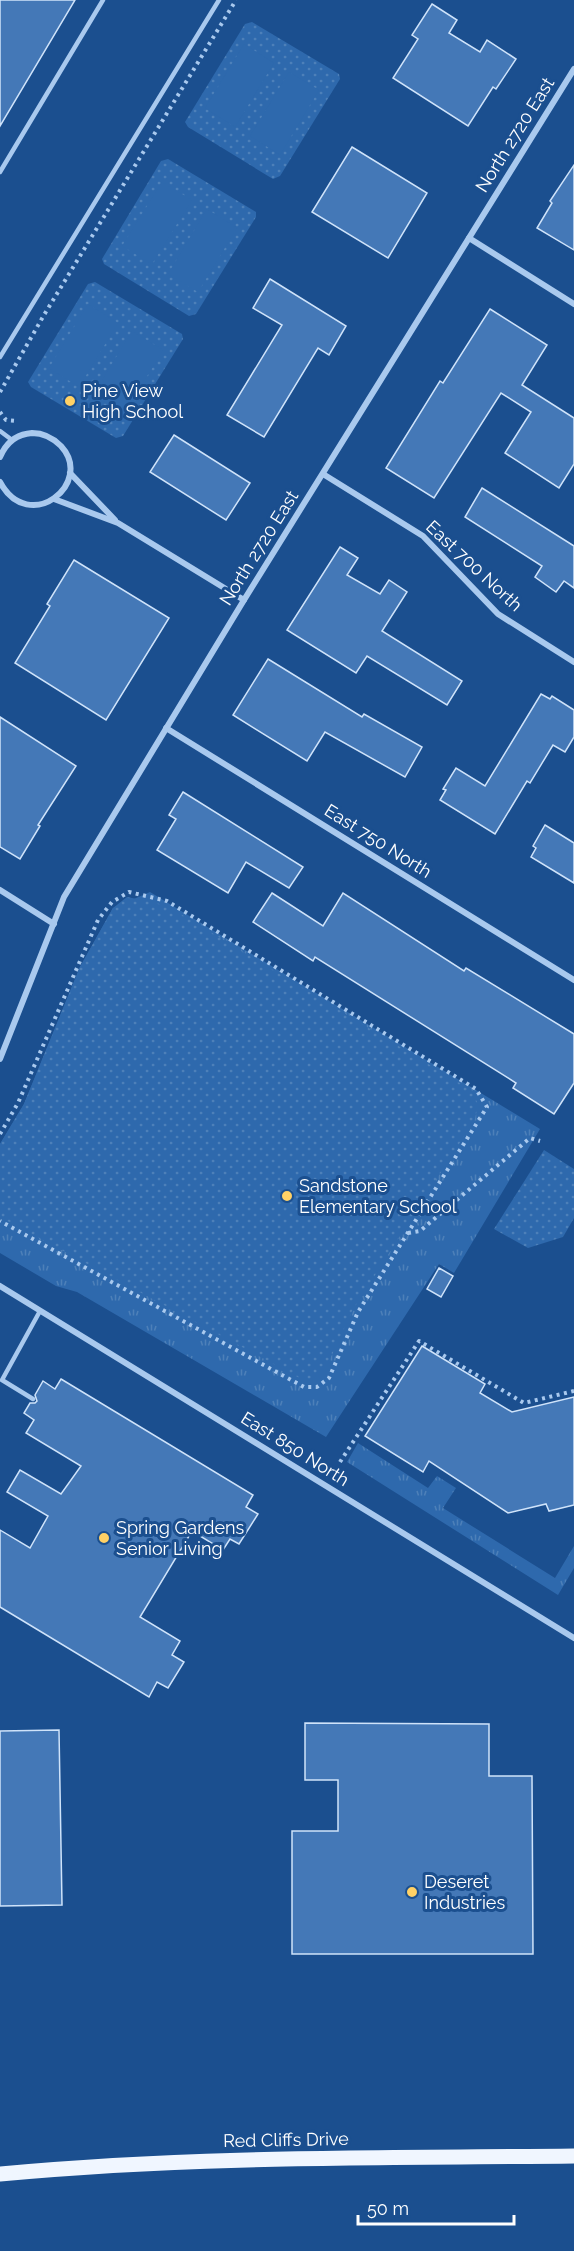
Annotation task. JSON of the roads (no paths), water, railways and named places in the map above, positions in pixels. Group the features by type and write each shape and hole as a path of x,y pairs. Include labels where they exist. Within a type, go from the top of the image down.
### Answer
{"main road":[{"name":"Red Cliffs Drive","path":"0,2174 64,2168 242,2159 574,2156"}],"street":[{"name":"North 2720 East","path":"0,1059 64,897 244,600 574,69"},
{"path":"469,238 574,304"},
{"path":"0,457 4,448 12,440 35,433 46,435 57,441 65,450 70,473 62,492 45,504 26,505 15,500 0,482"},
{"path":"70,473 118,523"},
{"name":"East 700 North","path":"323,474 423,536 498,614 574,662"},
{"path":"54,499 118,523 244,600"},
{"name":"East 750 North","path":"166,728 574,980"},
{"path":"0,890 54,924"},
{"name":"East 850 North","path":"0,1286 574,1638"}],"lane":[{"path":"0,172 103,0"},
{"path":"0,357 219,0"},
{"path":"0,432 12,440"},
{"path":"33,1399 2,1380 40,1311"}],"place":[{"name":"Pine View High School","path":"70,401"},
{"name":"Sandstone Elementary School","path":"287,1196"},
{"name":"Spring Gardens Senior Living","path":"104,1538"},
{"name":"Deseret Industries","path":"412,1892"}]}
